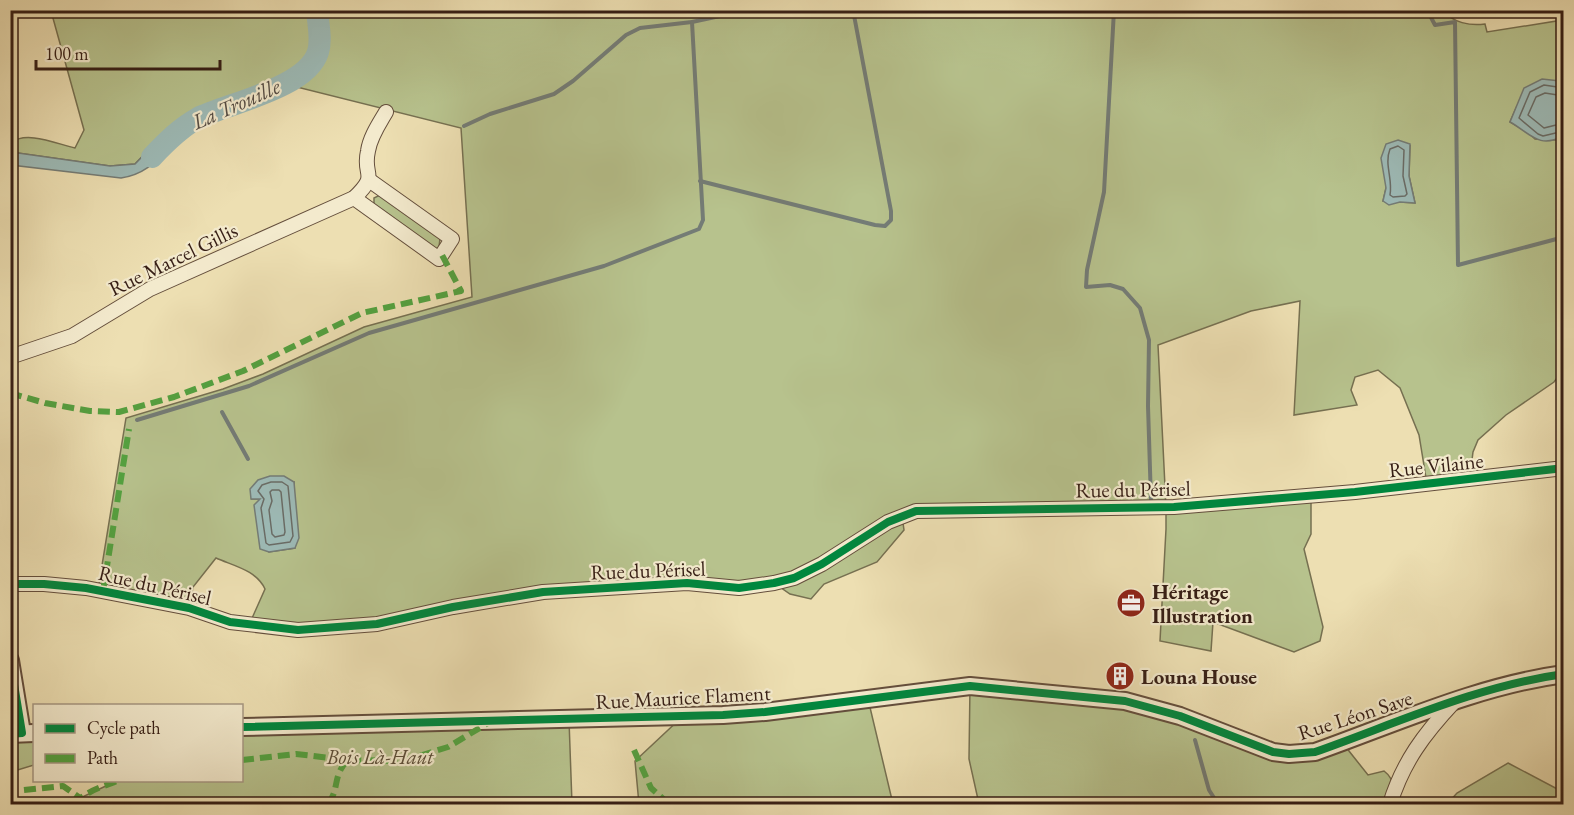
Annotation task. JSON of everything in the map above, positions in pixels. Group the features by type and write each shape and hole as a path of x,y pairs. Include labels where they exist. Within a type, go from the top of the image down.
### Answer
{"street":[{"path":"354,198 439,259 452,239 369,180 367,153 371,139 386,112"},
{"name":"Rue Marcel Gillis","path":"10,357 72,336 150,289 354,198 366,187 369,180"},
{"name":"Rue Vilaine","path":"1311,495 1563,468"},
{"name":"Rue du Périsel","path":"10,584 86,588 189,608 230,621 298,630 377,624 453,607 543,592 687,583 739,588 774,583 794,578 822,564 888,522 916,511 1174,507 1311,495"},
{"path":"10,660 22,734"},
{"name":"Rue Léon Save","path":"1125,701 1180,716 1266,750 1302,754 1315,752 1352,739 1455,700 1523,681 1563,674"},
{"name":"Rue Maurice Flament","path":"243,727 723,715 765,712 970,686 1125,701"},
{"path":"1390,804 1407,765 1426,731 1455,700"}],"green space":[{"path":"1443,10 1451,18 1462,23 1485,24 1487,32 1563,20 1563,84 1559,81 1517,106 1510,122 1535,139 1556,140 1563,136 1563,370 1554,382 1506,415 1478,440 1473,452 1471,468 1456,481 1427,484 1419,435 1400,388 1378,370 1355,377 1351,390 1357,405 1294,415 1300,301 1251,311 1158,345 1166,507 1311,495 1311,534 1304,549 1323,627 1320,641 1294,652 1213,622 1211,651 1160,641 1166,508 902,516 904,530 877,562 824,584 811,599 790,594 774,583 543,592 377,624 249,625 265,589 250,573 216,558 193,587 189,608 98,590 126,418 223,389 263,374 364,327 472,297 461,128 285,84 198,118 196,111 170,128 135,164 110,166 11,152 11,143 25,138 42,139 75,148 84,130 51,11","holes":["1410,145 1409,176 1415,203 1383,201 1386,188","294,482 295,548 269,552 260,499 251,499"]},
{"path":"380,195 440,238 439,247 436,249 374,205 374,198"},
{"path":"970,686 1125,701 1273,752 1345,741 1349,751 1368,775 1384,771 1391,778 1393,791 1390,804 979,804 969,759"},
{"path":"868,699 893,804 639,804 635,761 682,717"},
{"name":"Bois Là-Haut","path":"569,720 572,804 74,804 80,798 108,785 107,782 243,782 243,727"},
{"path":"33,733 33,765 11,772 10,734"},
{"path":"1508,763 1563,792 1563,804 1447,804 1457,793"}],"water":[{"path":"1542,79 1560,81 1564,84 1563,136 1555,140 1535,138 1510,122 1524,88"},
{"path":"170,128 176,141 158,160 130,176 121,178 11,165 11,152 110,166 135,164"},
{"path":"1398,140 1410,144 1409,176 1415,203 1400,202 1389,205 1383,201 1386,188 1381,158 1386,144"},
{"path":"270,476 284,476 294,482 299,538 295,548 269,552 260,549 254,505 260,499 251,499 250,489 258,480"}],"waterway":[{"name":"La Trouille","path":"152,157 185,126 198,118 266,93 283,85 311,65 319,47 317,10"},
{"path":"464,126 490,114 554,94 573,81 626,35 640,28 692,22 748,10"},
{"path":"700,181 875,225 885,226 891,220 853,10"},
{"path":"1114,10 1104,192 1087,270 1086,287 1110,285 1123,289 1140,308 1149,340 1148,406 1151,501"},
{"path":"1427,10 1435,25 1455,22 1458,265 1564,237"},
{"path":"137,420 249,386 369,333 604,266 699,229 703,220 692,22"},
{"path":"222,412 248,459"},
{"path":"1195,740 1209,790 1218,804"}],"marked path":[{"path":"10,393 45,403 90,411 119,412 174,397 243,371 362,313 461,291 442,255"},
{"path":"103,591 129,429"},
{"path":"243,760 296,754 348,760 403,761 448,747 488,723"},
{"path":"634,750 651,788 669,804"},
{"path":"328,804 334,793 340,771 348,760"},
{"path":"74,804 90,792 115,782"},
{"path":"24,790 63,786 80,798"}],"cycle path":[{"path":"10,584 86,588 189,608 230,622 298,630 377,624 453,607 543,592 687,583 739,588 774,583 794,578 822,564 888,522 916,511 1174,507 1355,492 1564,468"},
{"path":"10,660 22,733 10,734"},
{"path":"243,727 723,715 765,712 970,686 1125,701 1180,716 1273,752 1289,754 1315,752 1469,696 1564,674"}],"place":[{"name":"Héritage Illustration","path":"1131,603"},
{"name":"Louna House","path":"1120,676"}]}
